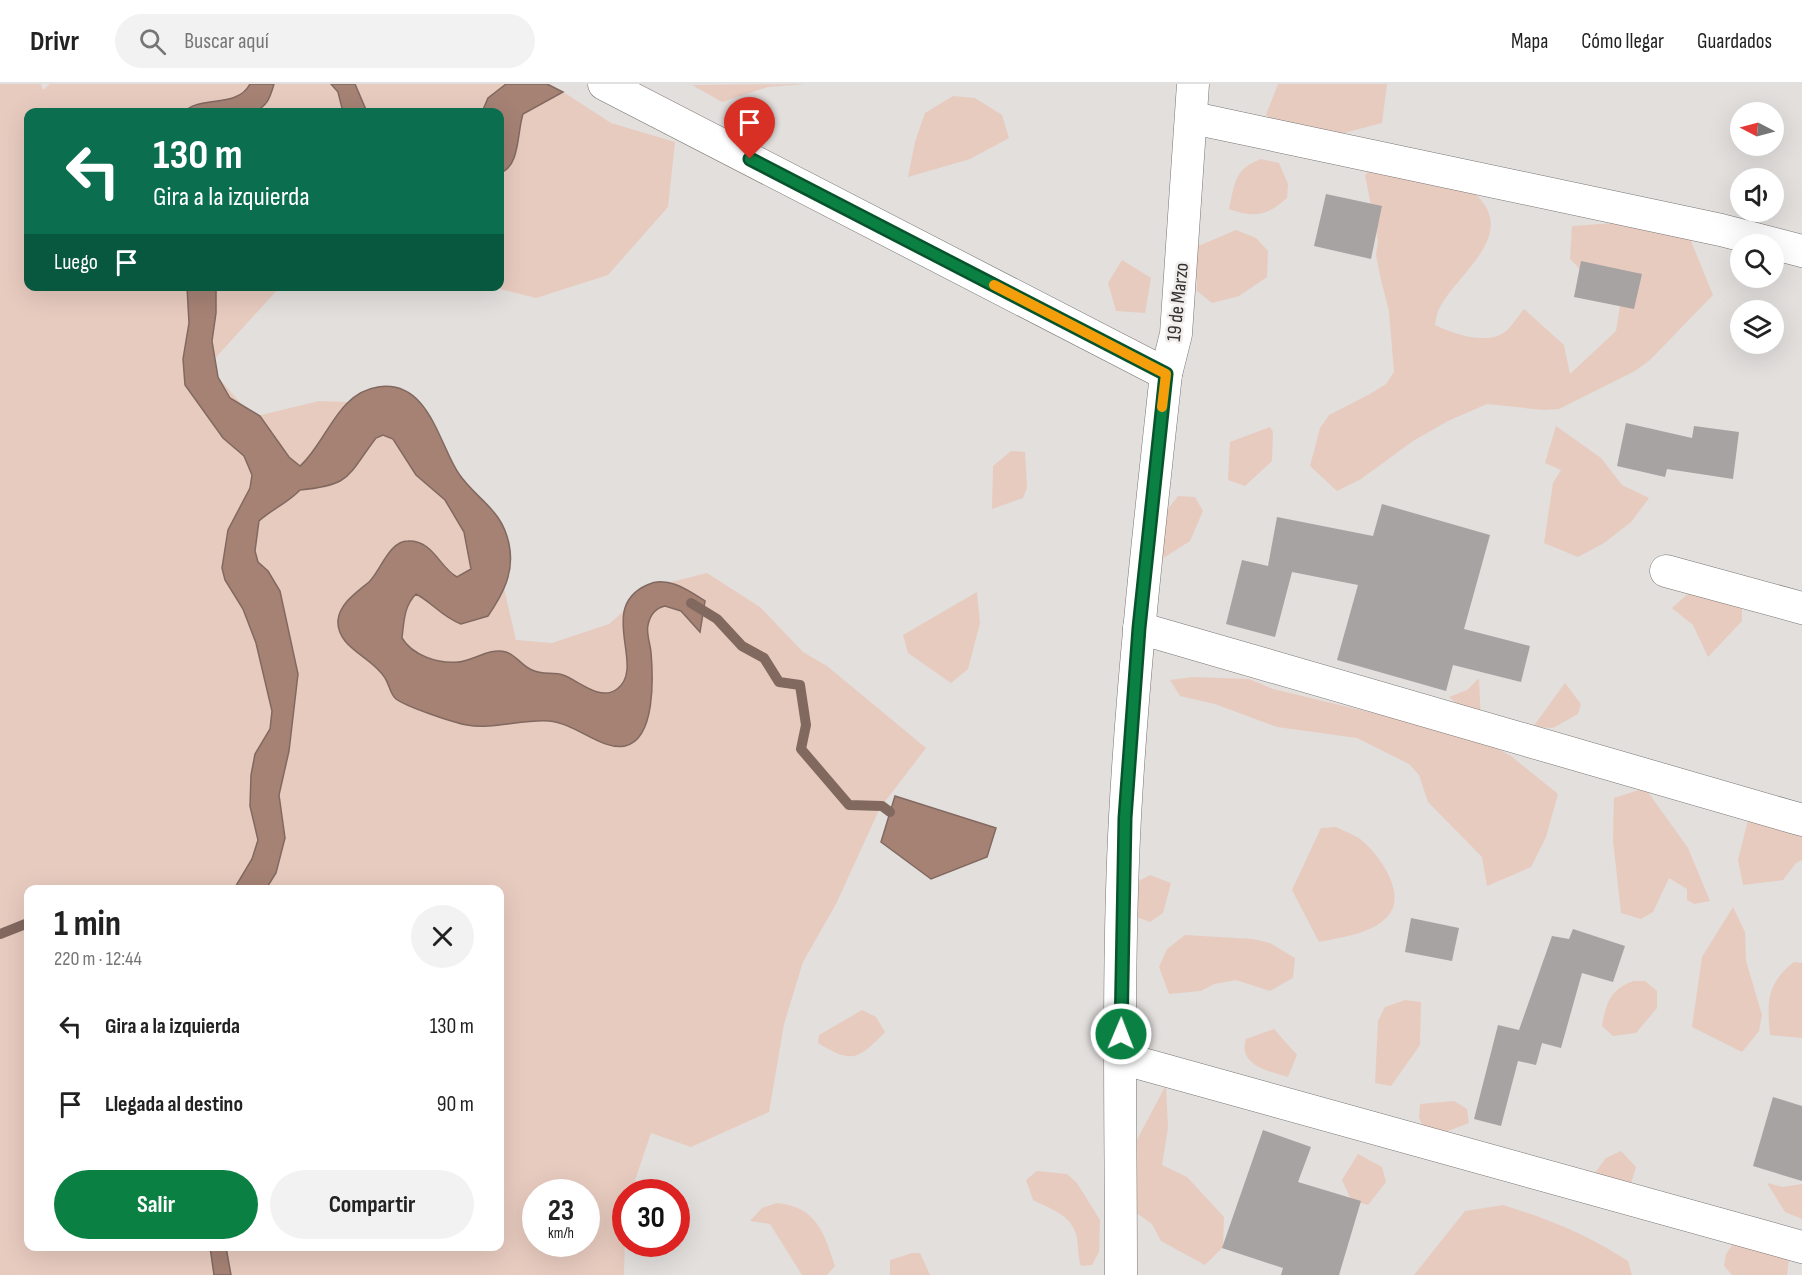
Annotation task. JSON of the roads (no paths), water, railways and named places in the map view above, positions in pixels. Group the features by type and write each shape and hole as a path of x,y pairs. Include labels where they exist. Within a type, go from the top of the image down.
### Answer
{"street":[{"path":"604,84 1166,374"},
{"name":"19 de Marzo","path":"1121,1275 1120,1058 1125,818 1139,628 1166,374 1176,334 1193,118 1193,84"},
{"path":"1193,118 1721,230 1802,251"},
{"path":"1666,571 1802,609"},
{"path":"1139,628 1802,820"},
{"path":"1120,1058 1802,1247"}],"waterway":[{"path":"691,603 717,619 742,646 764,658 779,682 800,685 806,725 801,749 849,805 882,806 890,812"},
{"path":"0,934 24,925"}]}
